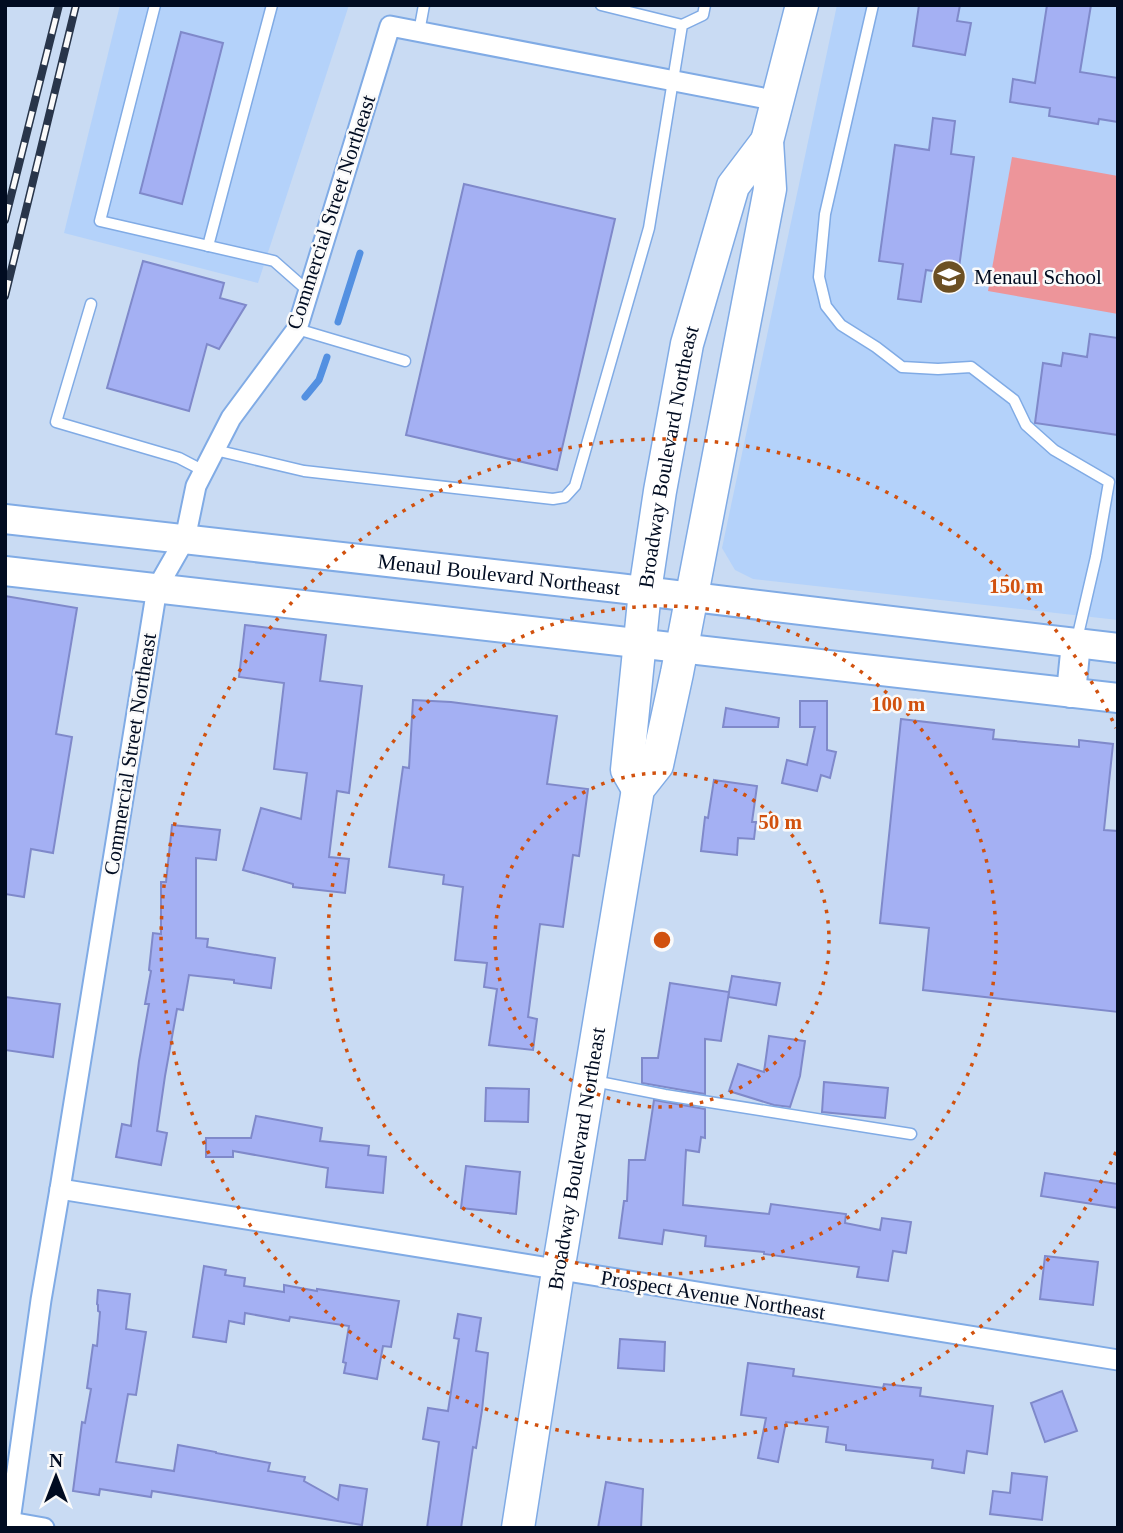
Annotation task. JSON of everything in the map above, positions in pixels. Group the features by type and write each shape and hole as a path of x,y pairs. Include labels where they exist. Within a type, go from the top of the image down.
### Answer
{"main road":[{"name":"Broadway Boulevard Northeast","path":"518,1528 638,789 657,765 682,648 770,189 767,141 802,5"},
{"name":"Broadway Boulevard Northeast","path":"638,789 628,770 645,591 687,344 733,186 767,141"},
{"name":"Menaul Boulevard Northeast","path":"5,519 645,591 1118,648"},
{"path":"5,571 1118,698"},
{"path":"1071,693 1076,643"}],"street":[{"name":"Commercial Street Northeast","path":"10,1525 41,1300 157,588 185,539 196,486 231,418 297,329 390,26 419,32"},
{"path":"419,32 778,101"},
{"name":"Prospect Avenue Northeast","path":"60,1189 1118,1360"},
{"path":"10,1525 44,1528"}],"lane":[{"path":"155,5 100,221 274,261 308,291"},
{"path":"208,246 272,5"},
{"path":"419,32 424,5"},
{"path":"601,5 682,25 703,15 705,5"},
{"path":"873,5 825,214 819,277 826,306 841,325 902,367 971,367 1014,400 1026,425 1054,450 1113,482 1076,643"},
{"path":"215,450 304,471 553,499 565,496 575,486 649,228 682,25"},
{"path":"91,304 56,422 179,458 204,471"},
{"path":"297,329 405,361"},
{"path":"590,1080 665,1095 911,1134"}],"shaded area":[{"path":"120,5 349,5 258,283 64,233"},
{"name":"Menaul School","path":"837,5 1118,5 1118,620 753,579 735,570 722,548"},
{"path":"1012,157 1118,176 1118,314 988,291"}],"building":[{"path":"919,5 960,5 957,21 971,23 965,55 913,46"},
{"path":"1047,5 1091,5 1080,72 1118,78 1118,122 1099,119 1098,124 1049,116 1050,108 1010,102 1013,79 1035,83"},
{"path":"181,32 223,43 182,204 140,193"},
{"path":"933,118 955,121 951,154 974,157 958,275 926,270 921,302 898,299 903,264 879,261 895,145 929,150"},
{"path":"464,184 615,219 557,470 406,435"},
{"path":"143,261 224,283 220,298 246,305 219,349 207,344 189,411 107,388"},
{"path":"1090,334 1118,338 1118,435 1035,423 1043,363 1061,366 1063,353 1087,357"},
{"path":"5,596 77,608 56,734 72,737 53,853 31,849 24,897 5,894"},
{"path":"245,625 326,635 320,681 362,686 349,793 337,791 329,857 349,859 345,893 293,887 293,884 243,870 261,808 301,819 307,773 274,769 284,683 239,677"},
{"path":"413,700 451,702 557,716 547,784 588,789 579,856 573,855 563,927 540,924 528,1017 537,1019 533,1050 489,1045 497,989 484,987 487,963 455,960 463,887 443,884 444,875 389,867 403,767 409,768"},
{"path":"800,701 827,701 827,750 836,752 830,778 821,775 817,791 782,783 787,760 807,765 815,727 800,727"},
{"path":"726,708 779,718 778,727 723,727"},
{"path":"901,719 994,730 993,739 1079,747 1079,740 1113,744 1104,830 1118,831 1118,1012 923,990 929,928 880,923"},
{"path":"714,780 757,786 752,822 756,822 754,839 738,838 737,855 701,851 705,817 708,818"},
{"path":"172,825 220,830 216,860 196,858 196,938 208,939 207,947 275,958 271,988 234,983 234,980 189,975 183,1010 177,1009 165,1076 157,1131 167,1133 161,1165 116,1157 122,1124 131,1126 149,1004 145,1004 151,971 153,933 161,934 161,882 166,882"},
{"path":"732,976 780,983 776,1005 728,997"},
{"path":"670,983 729,992 721,1041 705,1039 705,1094 642,1083 642,1058 658,1058"},
{"path":"5,997 60,1004 53,1057 5,1050"},
{"path":"769,1036 805,1041 800,1076 790,1107 774,1105 729,1091 738,1064 764,1072"},
{"path":"824,1082 888,1088 885,1118 822,1112"},
{"path":"486,1088 529,1089 528,1122 485,1121"},
{"path":"654,1100 705,1109 705,1138 701,1137 699,1152 686,1150 683,1205 769,1214 771,1204 846,1214 845,1223 880,1230 882,1218 911,1222 906,1253 893,1251 888,1281 857,1277 859,1267 705,1246 706,1236 664,1230 662,1244 619,1238 624,1201 627,1201 629,1160 645,1160"},
{"path":"256,1116 322,1128 320,1141 369,1146 368,1155 386,1157 383,1193 326,1187 328,1168 233,1151 233,1157 206,1157 206,1138 251,1138"},
{"path":"466,1166 520,1172 516,1214 461,1208"},
{"path":"1045,1173 1118,1184 1118,1208 1041,1196"},
{"path":"1045,1256 1098,1262 1093,1305 1040,1299"},
{"path":"204,1266 226,1270 225,1275 245,1278 244,1286 284,1292 284,1285 399,1301 391,1347 383,1346 377,1379 344,1373 346,1363 343,1362 349,1326 290,1317 289,1321 245,1313 244,1324 229,1321 226,1342 193,1337"},
{"path":"98,1290 130,1294 126,1329 146,1332 136,1395 128,1394 116,1462 174,1471 178,1445 270,1463 268,1471 305,1477 304,1481 338,1500 340,1485 367,1489 362,1525 152,1491 151,1497 100,1489 99,1495 73,1491 82,1422 85,1423 91,1389 87,1388 93,1345 97,1346 100,1312 97,1304"},
{"path":"458,1314 481,1318 476,1351 488,1353 482,1410 476,1448 473,1447 461,1528 427,1528 439,1442 423,1439 428,1408 448,1411 459,1339 454,1338"},
{"path":"620,1339 665,1342 664,1371 618,1368"},
{"path":"748,1363 794,1369 793,1376 883,1388 884,1384 921,1388 920,1396 993,1406 987,1454 967,1451 964,1473 932,1468 933,1460 846,1450 846,1445 826,1442 828,1427 786,1422 778,1462 758,1458 766,1418 741,1415"},
{"path":"1062,1391 1077,1431 1045,1442 1031,1403"},
{"path":"1012,1473 1047,1477 1042,1520 990,1514 993,1491 1010,1493"},
{"path":"606,1482 643,1489 641,1528 598,1528"}],"waterway":[{"path":"338,322 360,253"},
{"path":"305,397 319,380 327,357"}],"railway":[{"path":"5,220 59,5"},
{"path":"5,296 76,5"}],"place":[{"name":"Menaul School","path":"949,277"}]}
